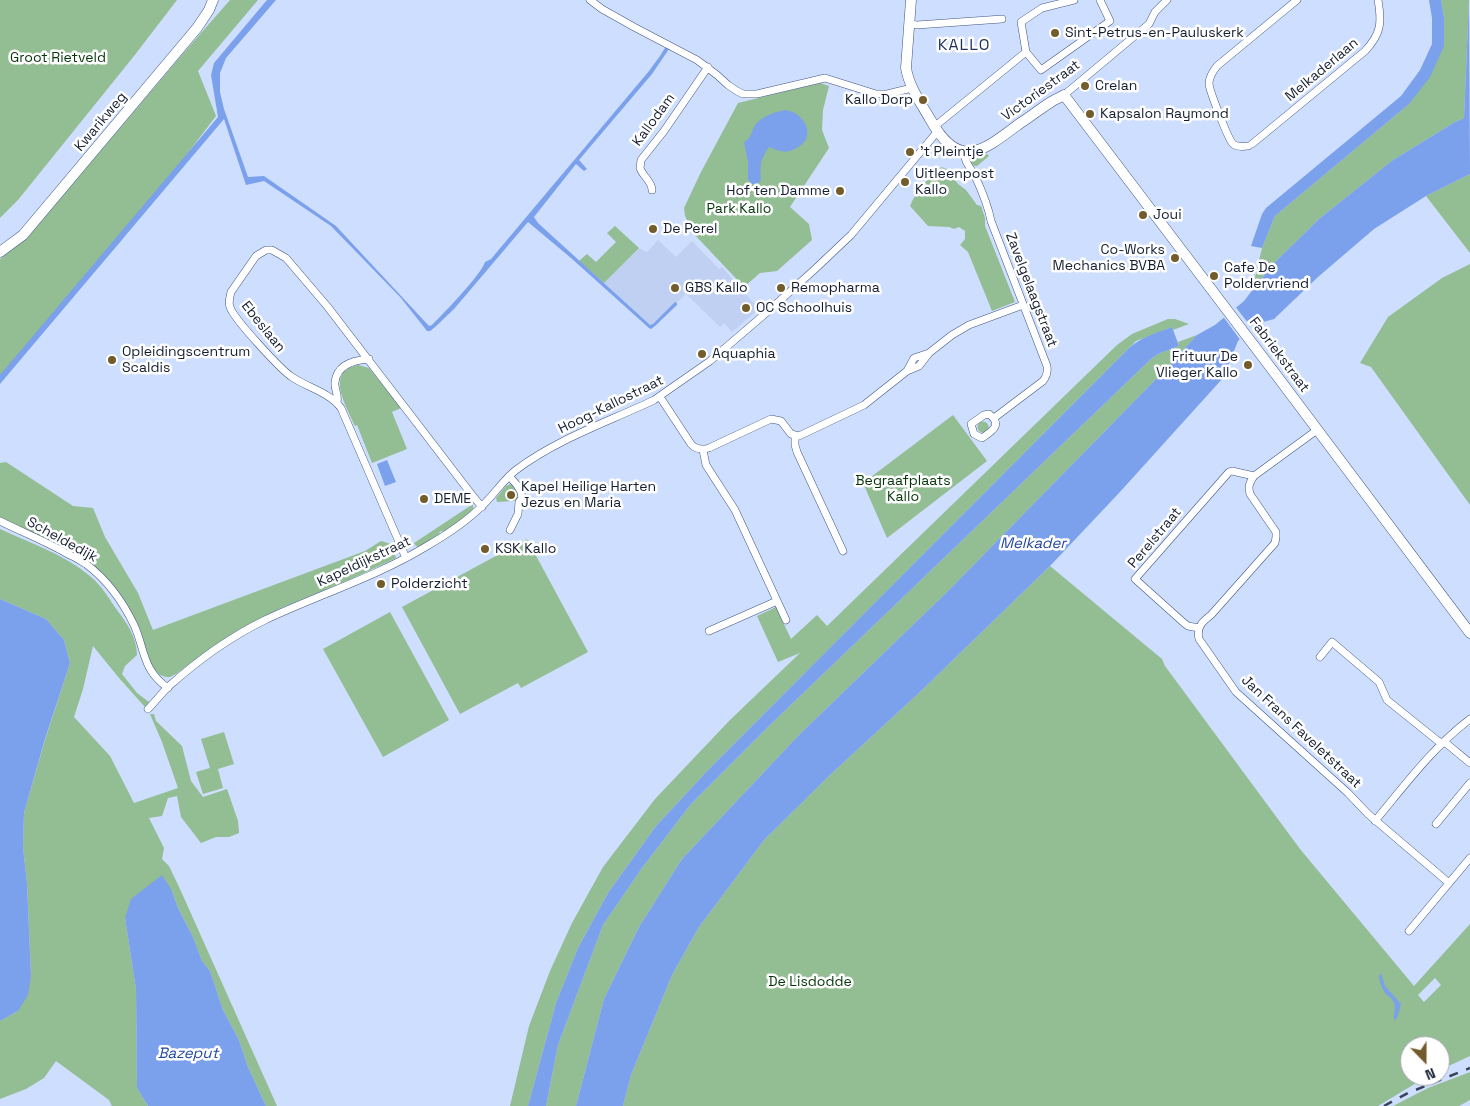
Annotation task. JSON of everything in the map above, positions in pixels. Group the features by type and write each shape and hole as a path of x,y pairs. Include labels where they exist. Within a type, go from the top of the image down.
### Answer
{"main road":[{"name":"Kwarikweg","path":"0,252 23,235 56,198 197,28 213,0"},
{"path":"912,0 906,68 907,76 936,130 945,142 952,147 964,151"},
{"name":"Victoriestraat","path":"964,151 979,151 989,146 1047,104 1064,95"},
{"name":"Fabriekstraat","path":"1064,95 1224,304 1470,633"}],"street":[{"path":"590,0 634,27 697,60 737,91 750,95 825,78 876,94 887,94 912,88"},
{"path":"1074,0 1042,8 1021,22 1026,52 1041,70 1110,21 1100,0"},
{"name":"Victoriestraat","path":"1064,95 1149,24 1155,12 1167,0"},
{"name":"Melkaderlaan","path":"1297,0 1212,72 1209,84 1229,137 1235,146 1250,145 1372,44 1377,36 1380,24 1378,0"},
{"path":"910,24 1002,19"},
{"name":"Hoog-Kallostraat","path":"509,476 530,460 552,447 660,397 710,361 766,314 851,234 936,130 1026,52"},
{"name":"Kallodam","path":"652,190 651,184 641,172 641,160 664,131 708,67"},
{"name":"Zavelgelaagstraat","path":"964,151 966,163 988,207 991,222 1048,372 1043,381 994,418"},
{"name":"Ebeslaan","path":"337,402 281,369 231,310 229,298 231,292 256,256 266,250 272,250 286,258 327,306 472,496 482,506"},
{"path":"660,397 693,446 704,450 771,420 781,421 788,432 795,436 803,435 864,406 907,370 914,358 929,353 952,335 969,325 1023,305"},
{"path":"369,359 352,362 342,367 337,374 335,382 337,402 344,413 406,558"},
{"path":"1199,628 1204,620 1211,615 1274,543 1276,537 1274,528 1250,494 1248,488 1250,482 1254,476 1317,430"},
{"path":"795,436 797,452 843,551"},
{"path":"704,450 706,465 735,510 786,620"},
{"name":"Perelstraat","path":"1199,628 1188,626 1184,623 1135,579 1227,474 1232,471 1254,476"},
{"path":"509,476 517,485 522,498 519,502 518,514 510,530"},
{"name":"Kapeldijkstraat","path":"148,709 168,688 230,640 264,621 406,558 448,533 482,506 509,476"},
{"name":"Scheldedijk","path":"0,521 85,563 98,574 110,587 134,626 142,652 151,672 168,688"},
{"path":"709,631 776,601"},
{"name":"Jan Frans Faveletstraat","path":"1199,628 1198,635 1201,642 1236,692 1348,792 1375,821 1449,883"},
{"path":"1320,657 1332,642 1379,682 1387,700 1438,741 1447,744 1470,763"},
{"path":"1375,821 1442,742 1470,719"},
{"path":"1436,824 1470,783"},
{"path":"1409,931 1470,858"}],"shaded area":[{"name":"GBS Kallo","path":"658,240 676,257 692,241 719,269 722,267 759,309 732,332 724,323 720,327 686,294 651,328 604,283 639,248 647,252"}],"green space":[{"name":"Groot Rietveld","path":"0,0 177,0 18,200 0,218"},
{"path":"230,0 258,0 198,71 216,116 121,241 0,380 0,259 26,239"},
{"path":"1441,0 1469,0 1464,118 1393,160 1319,219 1271,266 1252,290 1262,248 1275,216 1409,104 1444,17"},
{"name":"Park Kallo","path":"820,83 829,86 823,110 822,130 829,148 790,207 809,224 812,240 777,271 760,273 744,287 694,234 685,216 684,208 738,103"},
{"path":"987,154 989,156 977,166 970,162 970,158"},
{"path":"942,167 948,170 977,205 981,206 985,218 985,226 1015,302 992,311 968,252 960,245 965,239 965,231 959,227 954,229 928,226 910,206 923,184"},
{"path":"1470,174 1470,253 1426,196"},
{"path":"615,226 639,248 604,283 579,261 587,254 596,262 616,242 607,233"},
{"path":"1470,264 1470,505 1371,367 1360,363 1388,317 1442,278"},
{"path":"1168,319 1175,319 1189,324 1173,330 1172,327 1136,341 710,768 656,826 608,893 578,948 556,1003 528,1106 510,1106 529,1026 550,971 572,923 603,867 655,799 730,720 800,653 778,662 757,616 776,607 791,639 817,615 827,626 1117,345 1132,334"},
{"path":"1197,335 947,592 799,735 682,859 639,927 604,999 576,1106 546,1106 558,1045 603,925 642,868 691,804 770,725 1151,359 1158,354 1179,346 1178,342"},
{"path":"358,365 369,368 401,408 392,412 407,449 372,463 357,425 355,426 343,400 341,391 340,382 342,374"},
{"name":"Begraafplaats Kallo","path":"953,415 987,461 887,538 863,483"},
{"path":"983,421 989,427 983,433 977,427"},
{"path":"6,462 73,506 93,508 105,537 138,593 153,630 365,551 381,541 391,544 396,558 281,608 240,629 176,674 166,677 160,675 154,669 141,636 90,563 64,547 30,533 0,517 0,463"},
{"path":"511,484 518,491 517,499 514,501 497,502 496,498 506,486"},
{"path":"473,504 473,509 461,520 443,532 439,532 440,534 419,547 416,546 414,543"},
{"path":"0,529 47,550 81,569 102,588 131,631 137,655 125,666 122,674 137,693 149,702 145,707 93,646 74,717 110,756 134,803 178,788 150,714 154,714 156,721 182,746 191,781 203,797 227,789 238,821 239,833 229,837 216,837 201,843 181,817 177,796 168,798 162,816 149,818 164,848 162,859 169,866 180,889 277,1106 266,1106 248,1067 239,1040 223,1010 210,971 202,961 172,891 125,918 136,989 137,1088 148,1106 112,1106 109,1100 56,1061 44,1078 26,1089 0,1099 0,1021 18,1011 31,976 27,883 23,847 24,813 70,663 64,640 46,619 0,599"},
{"path":"527,539 588,652 521,688 518,683 460,714 402,607"},
{"name":"De Lisdodde","path":"1050,566 1162,659 1165,666 1300,849 1414,986 1470,924 1470,1056 1450,1065 1450,1036 1400,1036 1400,1086 1411,1086 1378,1106 623,1106 631,1075 672,975 699,927 764,840 830,775 921,691","holes":["1435,978 1441,985 1424,1002 1418,995"]},
{"path":"390,612 449,720 383,757 323,649"},
{"path":"224,732 234,764 218,769 223,788 203,794 196,772 210,768 201,739"},
{"path":"1470,1072 1470,1100 1459,1106 1393,1106 1433,1086 1450,1086 1450,1080"}],"water":[{"path":"267,0 276,0 226,58 220,73 220,92 224,109 248,177 264,176 336,226 429,326 453,304 485,262 491,259 649,71 665,48 668,48 652,74 579,160 587,169 584,171 576,164 534,217 538,223 650,325 675,302 677,305 655,326 651,329 649,328 528,222 454,309 434,328 427,331 401,298 331,226 264,181 246,185 224,119 0,384 0,375 218,117 211,75 214,63"},
{"path":"1429,0 1441,0 1444,17 1444,46 1430,77 1409,104 1275,216 1262,248 1251,246 1262,214 1266,208 1401,96 1420,70 1432,44 1432,18"},
{"name":"Melkader","path":"1469,0 1470,174 1426,196 1374,229 1318,277 1274,319 1252,325 1238,341 1223,378 1050,566 764,840 699,927 672,975 631,1075 623,1106 576,1106 604,999 639,927 682,859 799,735 947,592 1197,335 1215,325 1244,301 1271,266 1319,219 1393,160 1464,118"},
{"path":"785,110 793,112 804,122 807,128 805,141 791,151 785,152 769,147 761,162 761,180 757,184 751,184 748,179 748,162 744,142 749,138 761,120 771,114"},
{"path":"1172,327 1179,346 1158,354 1151,359 770,725 691,804 642,868 603,925 558,1045 546,1106 528,1106 556,1003 578,948 608,893 656,826 710,768 1128,349 1143,338"},
{"path":"387,460 396,482 385,486 377,464"},
{"path":"0,599 46,619 64,640 70,663 45,739 24,813 23,847 27,883 31,976 28,995 18,1011 0,1021"},
{"name":"Bazeput","path":"162,875 172,891 202,961 210,971 223,1010 239,1040 248,1067 266,1106 148,1106 137,1088 136,989 125,918 131,899"},
{"path":"1381,973 1385,986 1401,1004 1397,1018 1394,1021 1394,1003 1383,989 1379,976"}],"pier":[{"path":"1234,305 1252,328 1241,341 1222,315"}],"railway":[{"path":"1384,1106 1408,1093 1470,1068"}],"place":[{"name":"Sint-Petrus-en-Pauluskerk","path":"1055,33"},
{"name":"Crelan","path":"1085,86"},
{"name":"Kallo Dorp","path":"923,100"},
{"name":"Kapsalon Raymond","path":"1090,114"},
{"name":"'t Pleintje","path":"910,152"},
{"name":"Uitleenpost Kallo","path":"905,182"},
{"name":"Hof ten Damme","path":"840,191"},
{"name":"Joui","path":"1143,215"},
{"name":"De Perel","path":"653,229"},
{"name":"Co-Works Mechanics BVBA","path":"1175,258"},
{"name":"Cafe De Poldervriend","path":"1214,276"},
{"name":"GBS Kallo","path":"675,288"},
{"name":"Remopharma","path":"781,288"},
{"name":"OC Schoolhuis","path":"746,308"},
{"name":"Aquaphia","path":"702,354"},
{"name":"Opleidingscentrum Scaldis","path":"112,360"},
{"name":"Frituur De Vlieger Kallo","path":"1248,365"},
{"name":"Kapel Heilige Harten Jezus en Maria","path":"511,495"},
{"name":"DEME","path":"424,499"},
{"name":"KSK Kallo","path":"485,549"},
{"name":"Polderzicht","path":"381,584"}],"district":[{"name":"KALLO","path":"964,46"}]}
